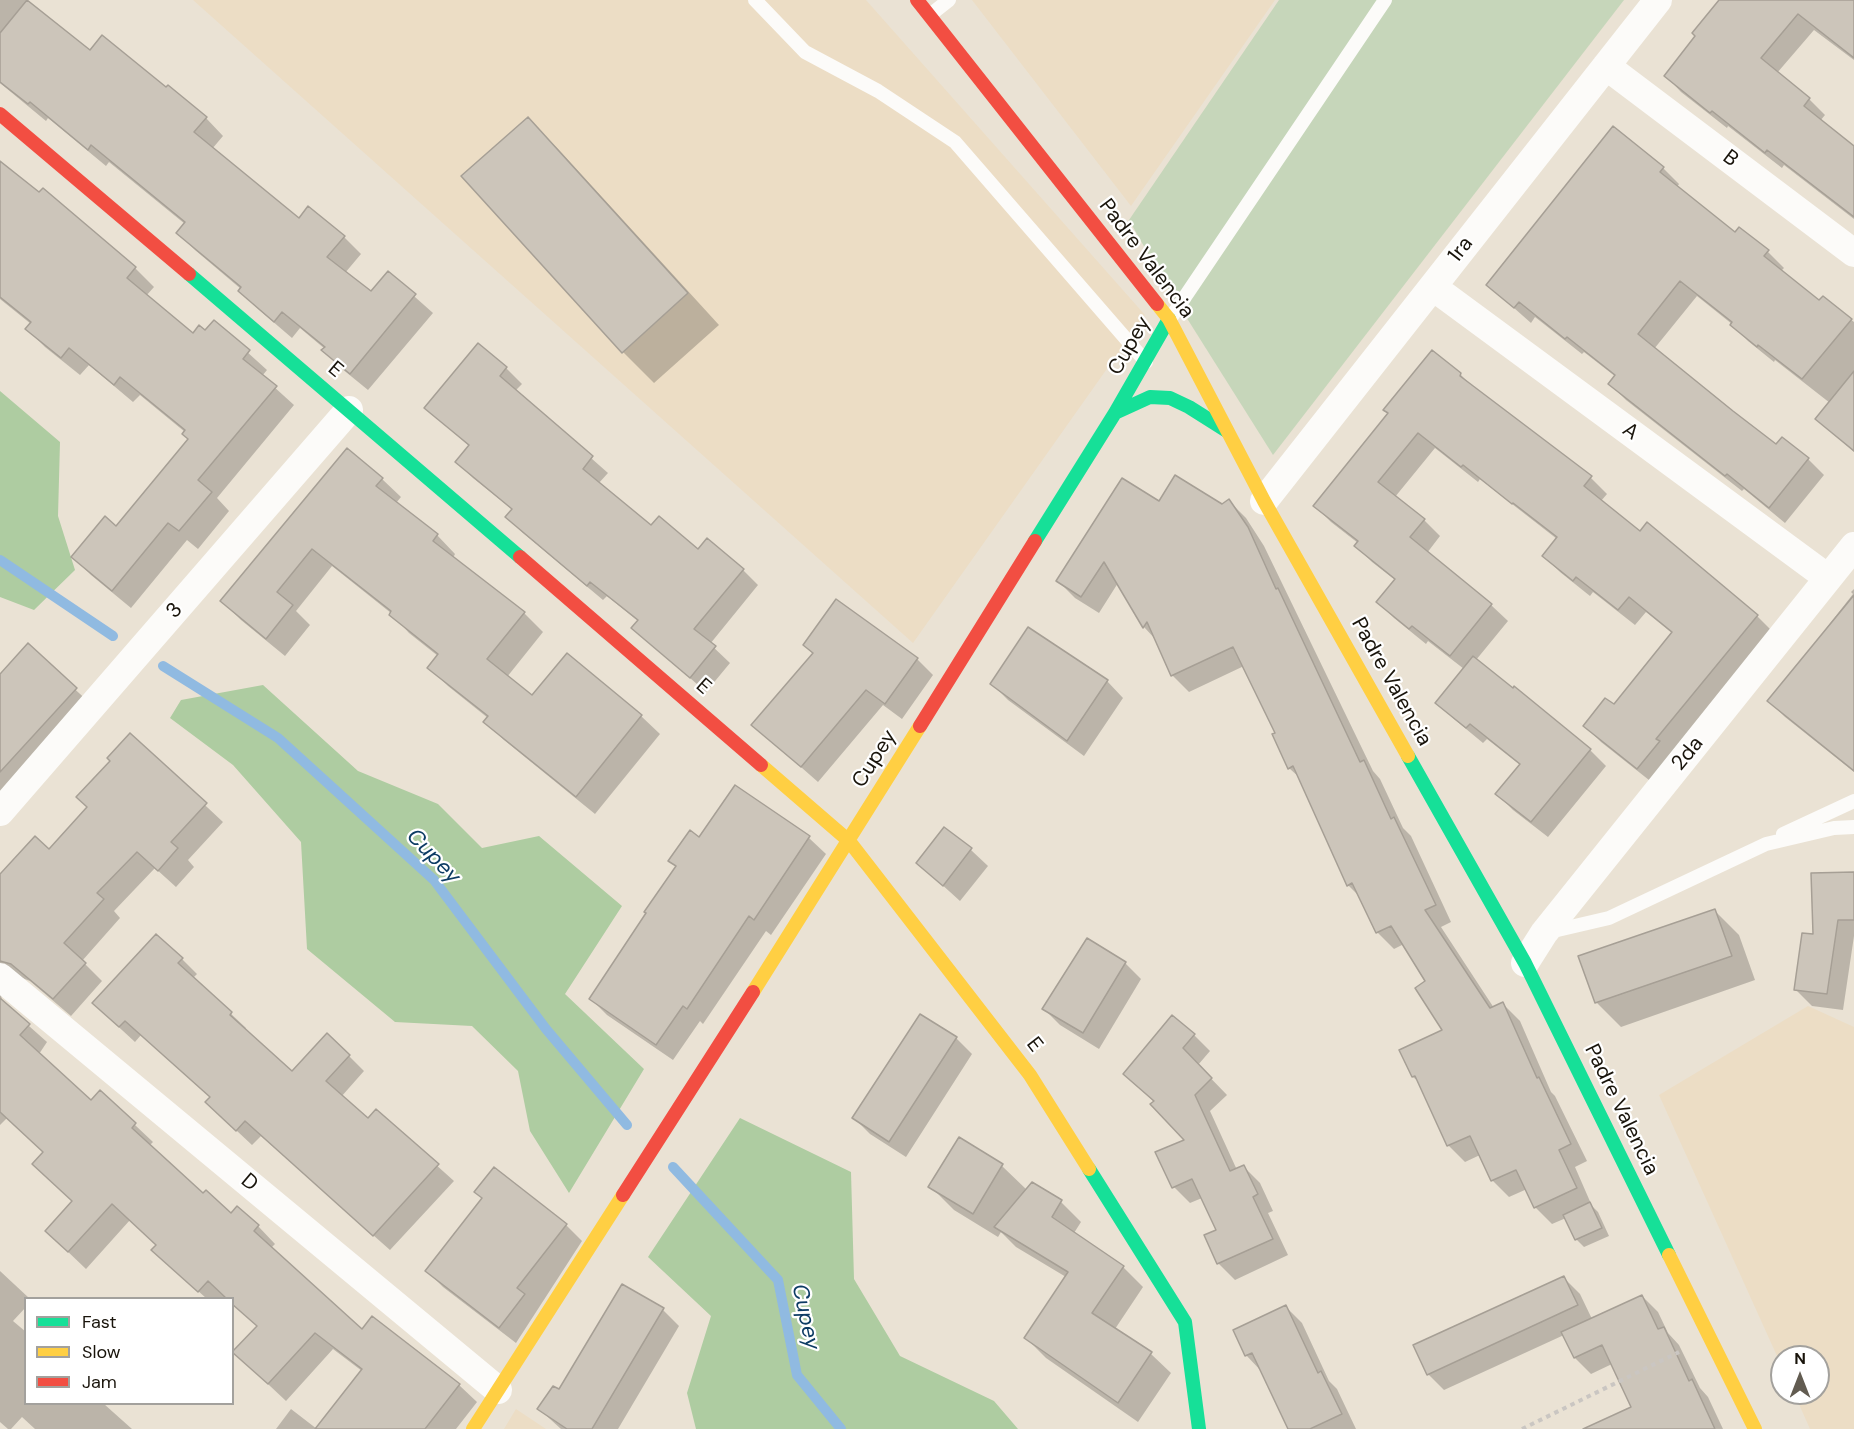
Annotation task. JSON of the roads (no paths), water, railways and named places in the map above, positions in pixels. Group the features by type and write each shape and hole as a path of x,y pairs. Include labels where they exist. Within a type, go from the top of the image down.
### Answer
{"street":[{"name":"Padre Valencia","path":"917,0 1170,319 1264,501 1525,963 1755,1429"},
{"name":"1ra","path":"1264,501 1658,0"},
{"name":"B","path":"1606,66 1854,253"},
{"name":"E","path":"0,114 349,410 849,841 1030,1075 1185,1322 1199,1429"},
{"name":"A","path":"1433,286 1828,578"},
{"name":"Cupey","path":"473,1429 849,841 1146,362 1170,319"},
{"path":"1115,412 1150,397 1170,398 1189,407 1228,432"},
{"name":"3","path":"0,812 349,410"},
{"name":"2da","path":"1525,963 1544,933 1854,546"},
{"name":"D","path":"0,977 498,1390"}],"lane":[{"path":"756,0 805,52 878,91 955,142 1146,362"},
{"path":"930,15 949,0"},
{"path":"1170,319 1385,0"},
{"path":"1544,933 1609,918 1854,801"},
{"path":"1766,844 1834,828 1854,827"}],"waterway":[{"name":"Cupey","path":"0,560 113,636"},
{"name":"Cupey","path":"163,666 278,738 434,880 546,1029 627,1125"},
{"name":"Cupey","path":"673,1167 778,1280 797,1375 841,1429"}]}
